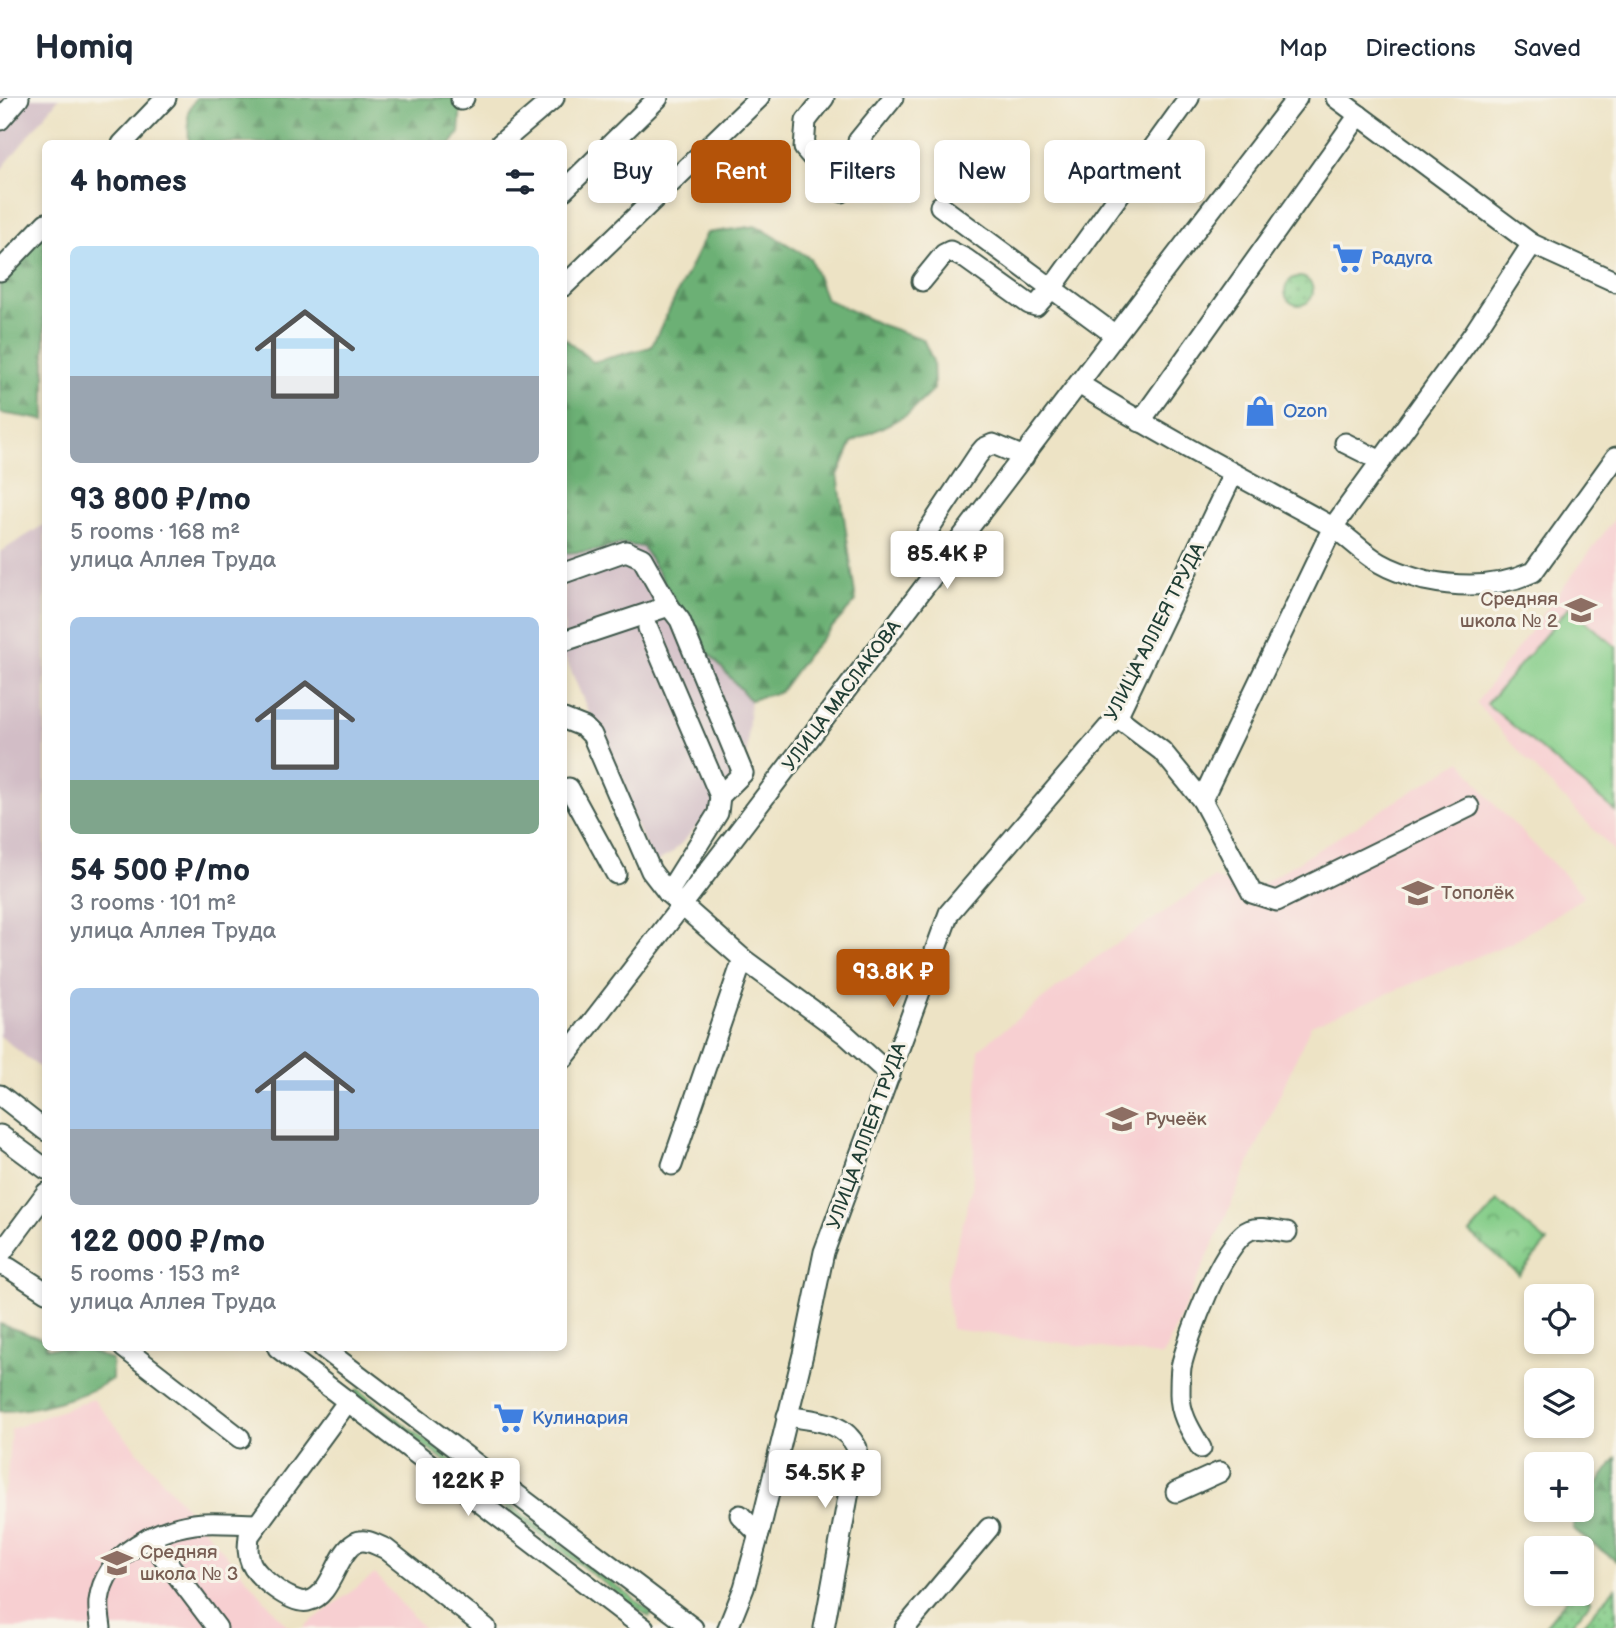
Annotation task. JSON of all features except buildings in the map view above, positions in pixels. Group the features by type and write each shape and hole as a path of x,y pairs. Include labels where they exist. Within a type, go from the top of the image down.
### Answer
{"street":[{"path":"0,120 19,98"},
{"path":"126,140 166,98"},
{"path":"505,140 554,98"},
{"path":"567,187 658,98"},
{"path":"567,283 759,98"},
{"path":"805,149 806,121 824,98"},
{"path":"859,140 893,98"},
{"path":"922,281 944,254 950,251 966,259 1032,306 1036,306 1052,288 1189,98"},
{"name":"УЛИЦА МАСЛАКОВА","path":"567,1054 675,898 940,566 1297,98"},
{"path":"1336,98 1532,244 1616,282"},
{"path":"1140,422 1359,115"},
{"path":"940,206 1115,335"},
{"path":"0,271 42,227"},
{"path":"1202,800 1332,527 1474,333 1532,244"},
{"path":"1079,384 1140,422 1332,527 1380,563 1422,579 1468,586 1515,580 1533,572 1616,457"},
{"path":"1345,443 1381,461"},
{"path":"940,566 925,552 927,532 978,455 993,444 1024,457"},
{"name":"УЛИЦА АЛЛЕЯ ТРУДА","path":"728,1628 744,1588 759,1534 824,1252 949,913 1117,717 1233,474"},
{"path":"567,572 626,551 642,558 680,620 743,769 741,776 720,796"},
{"path":"567,640 669,606"},
{"path":"648,628 720,796 718,813 675,898"},
{"path":"1117,717 1161,751 1202,800 1252,893 1277,901 1469,807"},
{"path":"567,720 583,727 592,735 651,871 675,898 743,958 845,1034 890,1075"},
{"path":"569,788 616,874"},
{"path":"672,1165 743,958"},
{"path":"0,1095 42,1128"},
{"path":"0,1135 42,1167"},
{"path":"0,1255 42,1198"},
{"path":"1201,1448 1183,1416 1180,1396 1181,1370 1189,1338 1223,1260 1237,1239 1250,1230 1287,1232"},
{"path":"0,1265 42,1289"},
{"path":"128,1351 240,1438"},
{"path":"282,1351 644,1628"},
{"path":"316,1377 331,1351"},
{"path":"333,1351 693,1628"},
{"path":"348,1401 249,1536 248,1552 252,1566 269,1584 294,1601 309,1601 323,1591 350,1547 357,1541 368,1541 386,1549 486,1628"},
{"path":"787,1416 827,1422 841,1427 851,1436 857,1448 824,1628"},
{"path":"1176,1492 1220,1472"},
{"path":"740,1515 759,1534"},
{"path":"102,1628 99,1604 102,1590 111,1570 135,1545 169,1531 202,1523 257,1524"},
{"path":"905,1628 989,1528"},
{"path":"149,1538 217,1628"}],"shaded area":[{"path":"0,98 59,98 0,171"},
{"name":"Средняя школа № 2","path":"1616,517 1616,853 1476,703"},
{"path":"42,526 42,1070 0,1036 0,552"},
{"path":"622,544 643,547 700,643 750,700 746,775 672,853 653,864 567,661 567,553 595,551"},
{"name":"Ручеёк","path":"1461,761 1494,804 1585,896 1513,942 1311,1025 1163,1356 951,1329 946,1283 972,1190 979,1049 1094,959 1214,878 1251,891"},
{"name":"Средняя школа № 3","path":"93,1399 289,1628 0,1628 0,1497 6,1487 11,1429"},
{"path":"375,1574 423,1628 302,1628"}],"green space":[{"path":"196,98 460,98 461,102 459,133 454,140 189,140 188,112"},
{"path":"42,221 42,420 0,413 0,277"},
{"path":"757,226 810,258 826,299 879,324 923,339 933,361 934,389 907,415 852,442 838,475 856,601 808,654 780,692 750,700 700,643 643,547 622,544 595,551 567,553 567,340 593,362 651,347 707,233"},
{"path":"1299,277 1309,281 1313,291 1309,301 1299,305 1289,301 1285,291 1289,281"},
{"name":"Средняя школа № 2","path":"1569,607 1616,647 1616,812 1487,704"},
{"path":"1498,1201 1547,1242 1519,1275 1470,1233"},
{"path":"0,1324 42,1339 42,1351 89,1351 112,1360 112,1379 88,1392 28,1409 0,1411"},
{"path":"358,1389 652,1613 649,1617 355,1393"},
{"path":"1616,1458 1616,1561 1594,1545 1594,1536 1582,1536 1573,1529 1574,1522 1594,1522 1594,1488"},
{"path":"1615,1588 1616,1622 1611,1628 1580,1628"},
{"path":"1561,1606 1587,1606 1569,1628 1545,1626"}],"place":[{"name":"Радуга","path":"1348,258"},
{"name":"Ozon","path":"1260,411"},
{"name":"Средняя школа № 2","path":"1581,610"},
{"name":"Тополёк","path":"1418,893"},
{"name":"Ручеёк","path":"1122,1119"},
{"name":"Кулинария","path":"509,1418"},
{"name":"Средняя школа № 3","path":"117,1563"}]}
